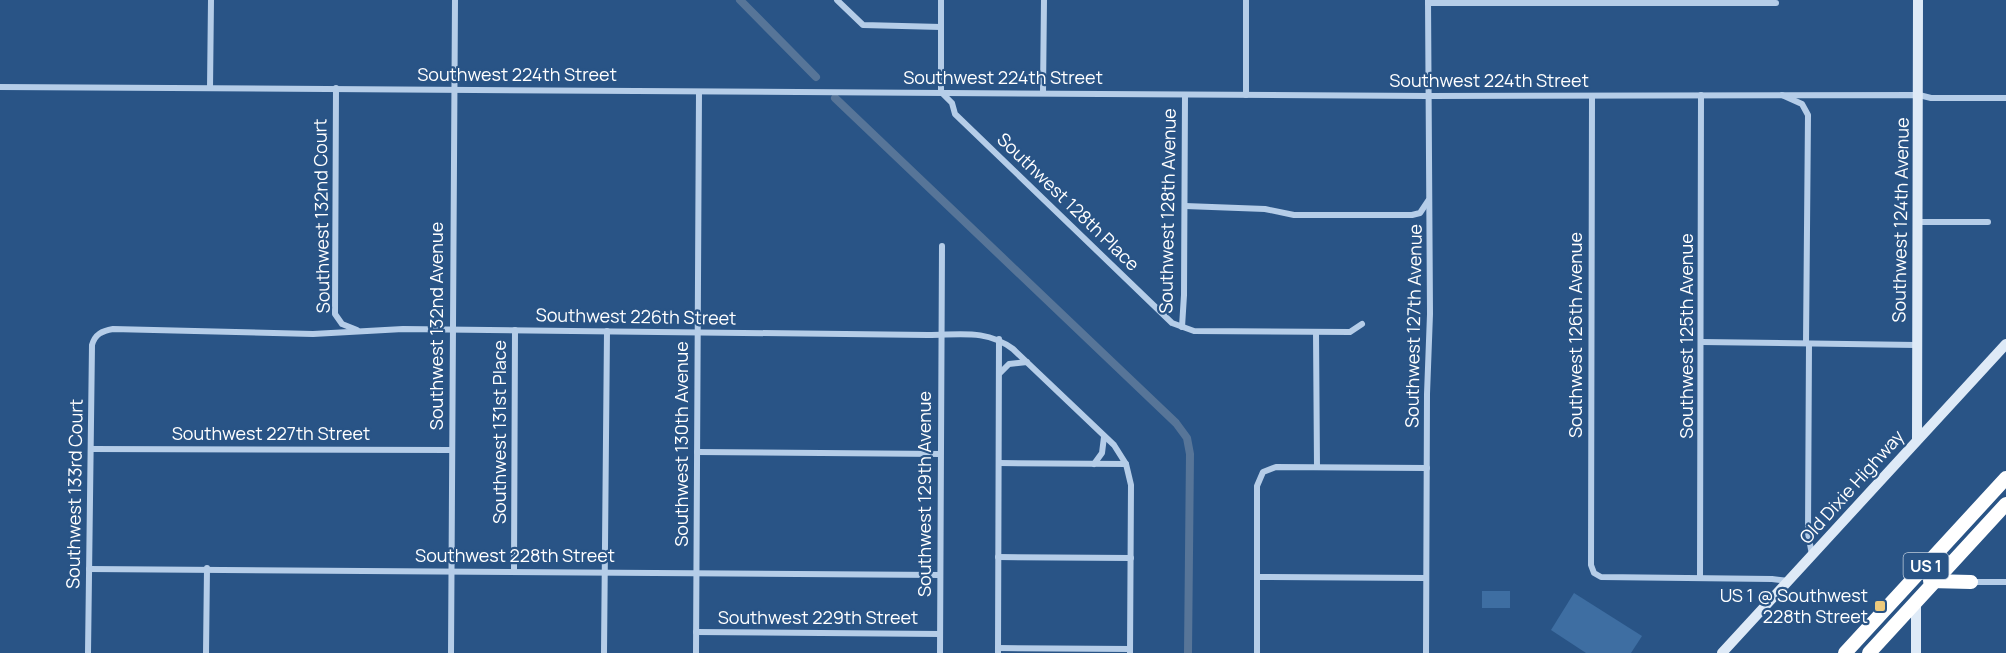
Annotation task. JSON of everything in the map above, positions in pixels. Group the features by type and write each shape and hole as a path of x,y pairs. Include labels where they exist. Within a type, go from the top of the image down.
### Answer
{"highway":[{"name":"US 1","path":"1845,653 2006,478"},
{"name":"US 1","path":"1869,653 2006,504"},
{"path":"1957,558 1958,572 1971,582"},
{"path":"1913,580 1971,582"},
{"path":"1856,653 1898,609 1900,604 1898,596"}],"street":[{"path":"210,88 211,0"},
{"name":"Southwest 132nd Avenue","path":"451,653 455,0"},
{"path":"837,0 863,24 941,27"},
{"path":"940,92 941,0"},
{"path":"1043,93 1044,0"},
{"path":"1246,0 1246,95"},
{"name":"Southwest 124th Avenue","path":"1917,440 1918,0"},
{"path":"1428,1 1776,3"},
{"name":"Southwest 127th Avenue","path":"1426,653 1430,195 1428,1"},
{"name":"Southwest 224th Street","path":"0,87 1185,95 1919,95 1931,98 2006,98"},
{"name":"Southwest 132nd Court","path":"336,88 335,314 342,324 357,330"},
{"name":"Southwest 130th Avenue","path":"696,653 699,92"},
{"name":"Southwest 128th Place","path":"940,92 952,103 955,114 1172,323 1182,327"},
{"name":"Southwest 128th Avenue","path":"1182,327 1185,95"},
{"name":"Southwest 125th Avenue","path":"1700,577 1701,95"},
{"path":"1782,95 1802,104 1808,115 1808,532 1812,555"},
{"name":"Southwest 126th Avenue","path":"1592,96 1591,541 1594,573 1601,577 1700,577"},
{"path":"1185,206 1264,209 1294,214 1412,215 1420,213 1426,206 1430,195"},
{"path":"1917,222 1988,222"},
{"name":"Southwest 129th Avenue","path":"940,653 942,246"},
{"path":"1182,327 1194,332 1350,332 1362,324"},
{"name":"Southwest 226th Street","path":"95,336 100,332 113,329 313,334 357,330 515,330 976,334 999,339"},
{"name":"Southwest 131st Place","path":"514,570 515,330"},
{"path":"604,653 607,331"},
{"path":"1316,332 1317,467"},
{"name":"Southwest 133rd Court","path":"88,653 92,345 95,336"},
{"path":"999,339 1027,362 1104,437 1126,464 1131,485 1130,651 998,650 999,339"},
{"path":"1702,342 1916,345"},
{"name":"Old Dixie Highway","path":"1722,653 2006,344"},
{"path":"1000,373 1009,364 1027,362"},
{"path":"1094,464 1102,453 1104,437"},
{"name":"Southwest 227th Street","path":"91,449 452,450"},
{"path":"697,452 940,454"},
{"path":"999,463 1126,464"},
{"path":"1257,653 1257,486 1260,475 1273,467 1426,468"},
{"path":"998,557 1131,558"},
{"path":"206,653 207,568"},
{"name":"Southwest 228th Street","path":"89,569 514,570 940,575"},
{"path":"1257,577 1426,578"},
{"path":"1700,577 1789,581"},
{"path":"1971,582 2006,582"},
{"path":"1916,602 1916,653"},
{"name":"Southwest 229th Street","path":"696,632 940,634"}],"shaded area":[{"path":"1482,591 1510,591 1510,608 1482,608"},
{"path":"1574,593 1642,636 1631,653 1586,653 1551,630"}],"waterway":[{"path":"740,0 816,77"},
{"path":"835,98 1176,423 1187,438 1190,454 1188,653"}],"place":[{"name":"US 1 @ Southwest 228th Street","path":"1880,606"}]}
